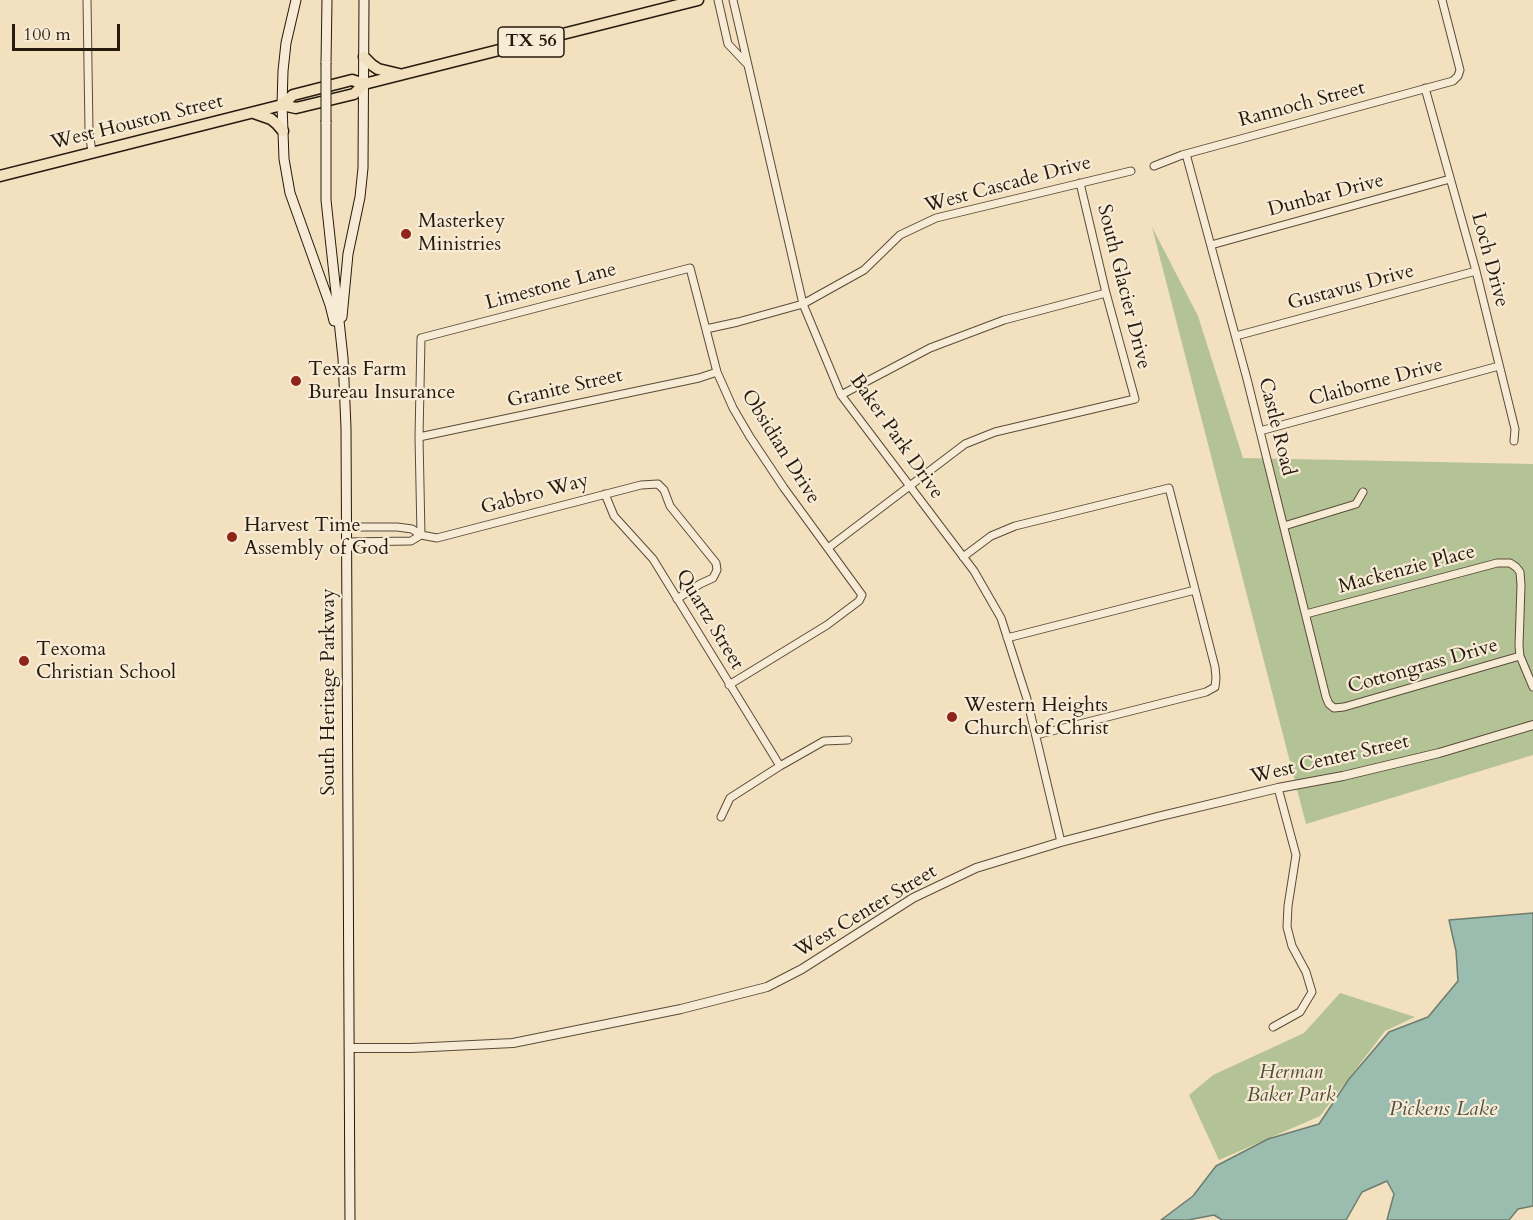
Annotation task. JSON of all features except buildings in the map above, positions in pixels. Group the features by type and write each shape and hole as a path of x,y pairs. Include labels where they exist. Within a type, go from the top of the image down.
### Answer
{"main road":[{"path":"296,0 286,43 282,105 284,159 290,193 330,305 343,358"},
{"name":"South Heritage Parkway","path":"327,0 326,200 343,358 346,428 350,1220"},
{"path":"343,358 342,309 348,254 360,197 363,168 364,0"},
{"name":"West Houston Street","path":"0,176 282,105 296,108 354,94 364,84 698,0"},
{"path":"364,57 378,69 402,74"},
{"path":"254,112 271,119 283,131"}],"street":[{"path":"87,0 89,130 92,152"},
{"path":"718,0 729,44 748,65"},
{"name":"Baker Park Drive","path":"733,0 803,304 840,395 974,571 1001,618 1027,699 1061,842"},
{"name":"Rannoch Street","path":"1154,166 1186,154 1453,81 1460,70 1442,0"},
{"name":"Loch Drive","path":"1425,88 1476,271 1515,429 1514,441"},
{"name":"Castle Road","path":"1186,154 1236,336 1326,697 1334,708"},
{"name":"West Cascade Drive","path":"706,329 803,304 864,270 900,235 936,218 1131,171"},
{"name":"Dunbar Drive","path":"1211,245 1450,180"},
{"name":"South Glacier Drive","path":"909,487 966,444 995,432 1135,399 1080,183"},
{"name":"Obsidian Drive","path":"690,268 717,372 733,408 784,489 862,595 860,602 827,625 729,685"},
{"name":"Limestone Lane","path":"419,437 421,338 690,268"},
{"name":"Gustavus Drive","path":"1236,336 1476,271"},
{"path":"840,395 930,348 1004,320 1107,293"},
{"name":"Claiborne Drive","path":"1260,431 1499,366"},
{"name":"Granite Street","path":"419,437 699,378 717,372"},
{"path":"419,437 421,535"},
{"name":"Gabbro Way","path":"346,527 397,527 412,529 421,535 437,538 641,485 658,484 664,490 670,506 716,563 717,570 713,578 677,599"},
{"path":"828,548 909,487"},
{"path":"963,557 991,536 1008,529 1169,489 1215,667 1215,687 1206,692 1036,735"},
{"path":"1284,526 1356,504 1363,492"},
{"name":"Quartz Street","path":"605,494 614,516 653,559 780,766"},
{"name":"Gabbro Way","path":"346,542 411,541 421,535"},
{"name":"Mackenzie Place","path":"1306,614 1497,563 1510,564 1520,572 1520,656"},
{"path":"1007,638 1195,590"},
{"path":"1520,656 1533,687"},
{"name":"Cottongrass Drive","path":"1334,708 1520,656"},
{"name":"West Center Street","path":"349,1048 411,1048 513,1043 681,1009 767,987 802,969 913,898 976,868 1061,842 1157,817 1439,753 1533,724"},
{"path":"721,818 730,798 780,766 825,741 849,740"},
{"path":"1273,1027 1300,1012 1312,992 1306,972 1292,946 1287,927 1296,855 1278,788"}],"green space":[{"path":"1152,227 1198,316 1243,458 1533,464 1533,755 1306,824"},
{"name":"Herman Baker Park","path":"1340,993 1415,1017 1385,1031 1320,1116 1219,1160 1189,1095 1213,1075 1304,1033"}],"water":[{"name":"Pickens Lake","path":"1533,913 1533,1206 1518,1209 1509,1220 1387,1220 1394,1194 1387,1181 1362,1192 1346,1220 1222,1220 1214,1215 1188,1220 1161,1220 1193,1196 1216,1166 1268,1139 1319,1124 1349,1079 1389,1032 1428,1017 1458,981 1456,951 1449,920"}],"place":[{"name":"Masterkey Ministries","path":"406,234"},
{"name":"Texas Farm Bureau Insurance","path":"296,381"},
{"name":"Harvest Time Assembly of God","path":"232,537"},
{"name":"Texoma Christian School","path":"24,661"},
{"name":"Western Heights Church of Christ","path":"952,717"}]}
